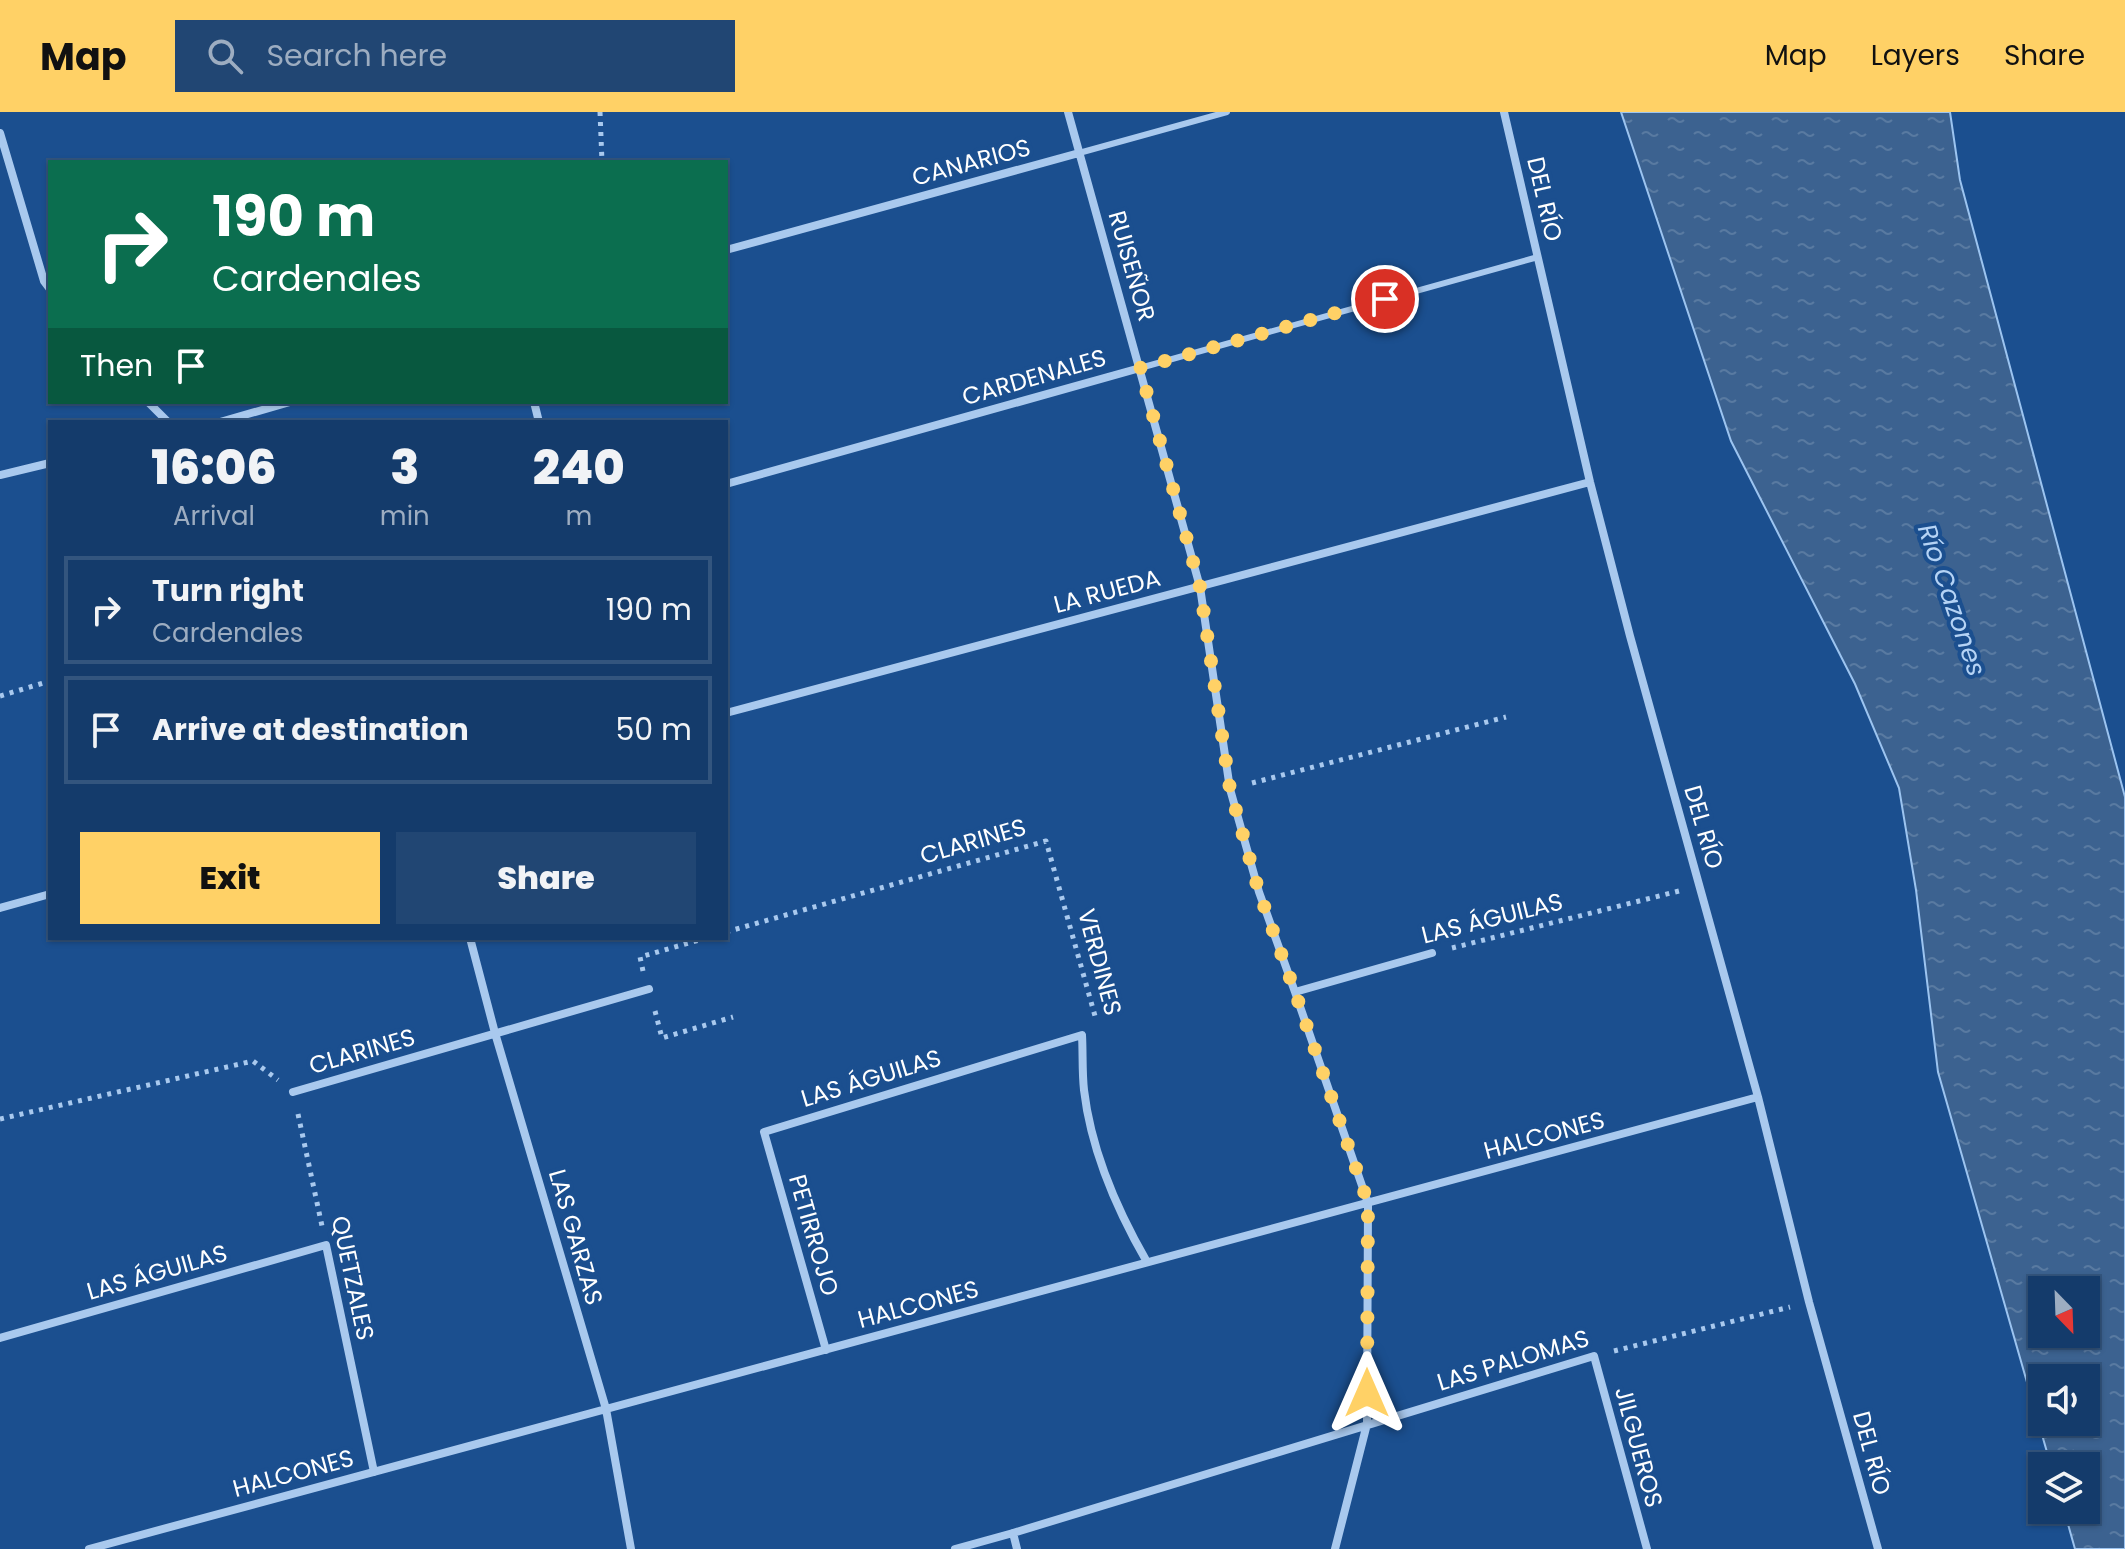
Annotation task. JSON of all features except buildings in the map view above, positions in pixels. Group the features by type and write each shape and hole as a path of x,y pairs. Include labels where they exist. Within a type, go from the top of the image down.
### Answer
{"street":[{"name":"RUISEÑOR","path":"1068,112 1200,587 1230,789 1259,892 1368,1203 1367,1424 1335,1549"},
{"name":"DEL RÍO","path":"1504,112 1590,482 1630,636 1758,1097 1809,1302 1878,1549"},
{"path":"0,133 48,283"},
{"name":"CANARIOS","path":"728,249 1079,153"},
{"name":"CARDENALES","path":"728,483 1140,368"},
{"path":"150,404 166,420"},
{"path":"227,420 283,404"},
{"path":"0,475 48,463"},
{"name":"LA RUEDA","path":"728,712 1590,482"},
{"path":"0,908 48,895"},
{"name":"LAS GARZAS","path":"471,940 606,1409 631,1549"},
{"name":"LAS ÁGUILAS","path":"1295,992 1432,953"},
{"name":"CLARINES","path":"293,1092 649,989"},
{"name":"LAS ÁGUILAS","path":"764,1132 1082,1035"},
{"name":"VERDINES","path":"1082,1035 1085,1092 1098,1150 1126,1225 1147,1262"},
{"name":"HALCONES","path":"89,1549 1758,1097"},
{"name":"PETIRROJO","path":"764,1132 826,1350"},
{"name":"LAS ÁGUILAS","path":"0,1338 326,1245"},
{"name":"QUETZALES","path":"326,1245 374,1472"},
{"name":"LAS PALOMAS","path":"955,1549 1594,1356"},
{"name":"JILGUEROS","path":"1594,1356 1647,1549"},
{"path":"1013,1533 1017,1549"}],"lane":[{"name":"CANARIOS","path":"1079,153 1227,112"},
{"name":"CARDENALES","path":"1140,368 1538,257"}],"path":[{"path":"600,112 602,160"},
{"path":"0,696 48,682"},
{"path":"1230,789 1506,717"},
{"name":"CLARINES","path":"728,931 1046,841"},
{"name":"VERDINES","path":"1046,841 1099,1030 1082,1035"},
{"name":"LAS ÁGUILAS","path":"1432,953 1700,886"},
{"name":"CLARINES","path":"0,1119 253,1061 293,1092"},
{"name":"QUETZALES","path":"293,1092 326,1245"},
{"name":"LAS PALOMAS","path":"1594,1356 1809,1302"}],"water":[{"name":"Río Cazones","path":"1621,112 1950,112 1960,180 2125,797 2125,1549 2075,1549 2068,1524 2100,1524 2100,1452 2047,1452 2042,1436 2100,1436 2100,1364 2028,1364 2028,1386 1938,1072 1916,890 1899,788 1855,684 1731,441"}],"route":[{"path":"1367,1393 1368,1203 1259,892 1230,789 1200,587 1140,368 1385,299"}]}
